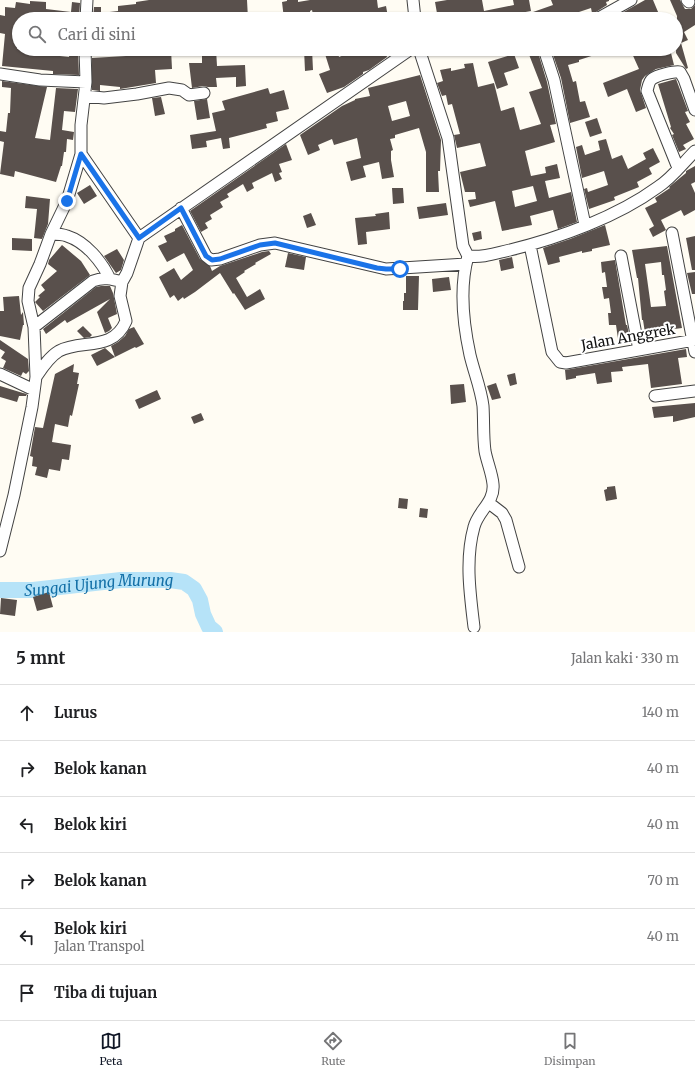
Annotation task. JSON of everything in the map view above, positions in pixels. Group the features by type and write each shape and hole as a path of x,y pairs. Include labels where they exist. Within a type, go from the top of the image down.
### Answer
{"street":[{"path":"86,12 87,0"},
{"path":"413,0 414,12"},
{"path":"610,12 631,0"},
{"path":"0,551 14,495 32,408 36,377 34,328 28,301 29,288 51,234 67,201 81,154 86,82 85,56"},
{"path":"36,377 46,362 56,352 68,348 97,344 120,331 126,321 120,296 122,282 127,274 139,238 401,56"},
{"path":"421,56 448,138 463,246 467,260 462,300 465,328 483,405 486,452 493,484 489,503 481,511 477,518 471,538 469,576 474,627"},
{"path":"546,56 554,80 585,226"},
{"path":"678,168 647,91 649,83 653,78 675,71 680,72 695,110"},
{"path":"0,74 40,80 86,82"},
{"path":"84,96 104,98 169,88 182,90 189,95 204,93"},
{"path":"181,208 206,256 212,260 220,259 260,245 275,243 386,269 467,260 530,245 585,226 627,207 660,186 695,151"},
{"path":"81,154 139,238"},
{"path":"672,233 694,340 695,352"},
{"path":"51,234 65,235 80,243 97,259 106,270 110,279"},
{"name":"Jalan Anggrek","path":"530,245 552,352 560,362 566,363 694,340"},
{"path":"621,256 639,350"},
{"path":"34,328 93,281 100,278 122,282"},
{"path":"0,374 34,390"},
{"path":"655,396 695,391"},
{"path":"489,503 502,513 506,520 520,567"}],"building":[{"path":"149,0 247,0 248,12 110,12 118,11 118,6 136,4 136,2"},
{"path":"377,0 378,8 386,6 387,12 312,12 312,10 310,12 283,12 282,2"},
{"path":"447,0 482,0 484,11 514,5 513,0 529,0 531,11 437,12 435,2"},
{"path":"551,0 609,0 606,2 607,5 596,12 592,12 591,8 579,12 533,12 553,5"},
{"path":"645,0 653,0 658,12 624,12"},
{"path":"670,0 680,0 685,9 691,9 695,5 695,25 684,32 688,40 683,42 683,12 675,12"},
{"path":"30,1 46,2 46,9 71,12 12,12 12,56 78,56 79,75 53,74 53,71 2,66 5,34 0,33 0,15 5,16 5,7 15,8 16,2 30,4"},
{"path":"72,2 80,3 79,12 71,12"},
{"path":"94,7 101,7 101,12 94,12"},
{"path":"683,50 688,68 686,69 678,56 683,56"},
{"path":"171,56 172,69 155,70 156,83 120,89 120,87 100,85 100,91 92,90 92,58"},
{"path":"202,56 216,56 217,66 245,65 246,86 236,87 236,77 216,78 217,87 203,86 192,88 189,63 202,63"},
{"path":"304,56 312,56 313,70 305,71"},
{"path":"326,56 387,57 369,70 363,72 363,74 344,87 327,93 319,74 330,70"},
{"path":"508,56 515,56 519,68 504,73 508,85 497,89 488,62"},
{"path":"530,56 539,56 547,82 556,124 550,125 555,142 525,151 531,176 546,173 545,167 557,164 560,178 545,181 549,198 571,192 577,222 558,229 553,210 530,216 532,225 502,231 495,201 470,207 468,200 476,199 475,192 465,192 460,172 486,166 480,143 457,148 454,135 460,134 452,104 448,105 446,95 442,96 437,83 443,81 440,70 451,68 451,71 465,68 464,64 473,63 478,87 494,83 501,111 514,107 520,130 541,124 529,92 542,88","holes":["533,186 537,201 515,207 512,191"]},
{"path":"553,56 591,56 568,65 573,82 576,81 580,102 585,101 590,117 570,123 561,78"},
{"path":"633,56 672,56 674,65 656,69 645,76 642,80 640,90 646,108 636,112 627,89 608,97 603,83 639,69"},
{"path":"420,75 441,140 440,171 438,171 439,192 426,192 426,152 419,128 395,135 395,138 390,139 393,150 391,151 391,160 394,177 382,179 379,162 363,166 366,177 351,181 346,162 361,158 357,138 334,145 332,139 318,145 320,150 308,155 300,135 342,106 355,99 370,96 368,88","holes":["406,101 410,116 392,121 388,106"]},
{"path":"676,79 688,111 685,112 690,122 686,124 694,139 683,145 686,149 679,152 672,135 674,134 670,128 671,127 658,84"},
{"path":"2,81 47,87 35,138 50,140 56,88 78,89 75,112 64,111 62,130 74,132 73,140 67,139 66,152 64,152 62,166 56,182 15,171 14,177 0,174 4,142 0,141 0,131 6,132 8,113 10,113 11,88 2,87"},
{"path":"268,88 270,94 284,90 289,109 276,112 278,121 266,124 267,128 229,138 230,148 223,149 221,138 206,141 207,147 192,149 190,135 216,131 212,113 225,110 222,101"},
{"path":"161,97 165,114 155,116 152,98"},
{"path":"207,99 210,118 197,120 194,101"},
{"path":"597,118 602,133 590,137 585,122"},
{"path":"606,139 612,159 622,155 628,169 646,159 643,153 653,148 660,162 649,168 652,174 637,182 639,187 614,197 615,200 589,209 584,189 587,188 588,192 608,185 604,171 582,178 576,147 582,145 585,155 600,150 598,141"},
{"path":"286,144 292,160 279,164 282,172 279,173 282,179 275,182 272,173 252,183 254,188 247,192 243,184 227,194 229,197 220,202 223,207 210,215 212,219 205,223 208,228 201,232 190,211"},
{"path":"695,166 695,182 691,184 695,193 695,210 684,216 681,210 661,220 666,230 653,237 649,229 654,226 645,208 657,202 655,198 670,188 669,187 686,173 686,171"},
{"path":"90,185 97,196 84,204 77,193"},
{"path":"392,188 403,188 404,203 393,204"},
{"path":"26,196 50,199 48,224 42,239 34,238 37,209 25,208"},
{"path":"446,203 448,215 419,219 417,207"},
{"path":"389,212 390,229 366,232 367,244 358,245 355,218 376,216 375,214"},
{"path":"311,213 316,225 307,228 303,216"},
{"path":"182,225 200,259 210,266 212,271 220,266 269,251 271,254 255,263 256,264 236,278 247,297 260,289 265,299 245,310 220,273 184,299 183,297 178,301 174,295 170,298 159,277 174,268 181,280 193,270 184,253 167,262 158,246 167,242 164,236 175,231 175,229"},
{"path":"605,225 610,245 592,249 592,251 582,253 582,251 559,257 560,262 548,265 543,248"},
{"path":"481,231 482,239 474,241 472,233"},
{"path":"695,236 695,270 692,270 686,238"},
{"path":"12,238 32,239 32,251 12,250"},
{"path":"62,245 81,261 90,275 43,311 35,302 40,297 38,296 45,290 41,285 57,271 48,264 49,260"},
{"path":"667,246 682,328 645,333 642,320 638,278 632,250","holes":["661,262 662,275 664,275 666,290 664,291 666,306 651,307 645,264"]},
{"path":"117,249 124,260 121,270 116,273 104,256"},
{"path":"288,253 306,257 304,270 285,267"},
{"path":"512,257 514,268 501,271 499,260"},
{"path":"615,260 626,325 630,338 618,339 616,325 609,325 608,313 611,313 609,298 604,299 602,287 607,287 605,272 602,273 601,262"},
{"path":"695,272 695,294 692,294 687,273"},
{"path":"406,276 419,276 418,310 403,310 404,293 406,293"},
{"path":"449,277 451,290 433,292 432,279"},
{"path":"110,286 113,293 117,314 108,318 112,328 109,331 105,333 97,312 110,299 67,323 65,320 46,334 43,329 96,287"},
{"path":"19,296 21,315 23,312 24,325 20,340 0,336 0,311 4,311 3,297"},
{"path":"83,326 92,335 90,337 84,338 77,331"},
{"path":"134,327 144,344 115,357 111,346 125,336 129,329"},
{"path":"0,340 28,359 29,371 26,374 23,372 21,376 3,368 6,361 1,358 5,352 0,349"},
{"path":"105,348 115,357 97,366 91,355"},
{"path":"686,349 687,357 678,358 682,384 651,388 648,364 622,367 623,371 611,372 612,382 597,384 595,373 576,376 576,378 566,380 565,370"},
{"path":"74,364 73,372 79,373 77,384 79,384 72,416 70,415 68,427 55,424 52,442 71,445 69,460 62,459 60,471 49,469 47,478 35,475 37,467 32,466 33,457 30,456 35,427 43,428 55,374"},
{"path":"515,373 517,384 510,386 507,375"},
{"path":"496,383 501,398 492,400 487,386"},
{"path":"464,384 466,402 451,404 450,385"},
{"path":"0,386 27,394 26,396 19,396 17,402 0,397"},
{"path":"157,390 161,399 139,409 135,400"},
{"path":"695,403 695,417 673,422 673,416 654,418 652,407"},
{"path":"201,413 204,420 194,424 191,417"},
{"path":"615,486 617,499 606,501 604,490 607,489 607,487"},
{"path":"399,498 408,499 407,509 398,508"},
{"path":"420,508 428,509 427,518 419,517"},
{"path":"49,592 53,607 37,611 33,597"},
{"path":"1,598 17,600 15,616 0,614"}],"waterway":[{"name":"Sungai Ujung Murung","path":"0,590 33,590 121,580 170,580 184,582 194,589 200,600 203,614 209,627 215,632"}],"route":[{"path":"67,201 81,154 139,238 181,208 206,256 212,260 220,259 260,245 275,243 377,268 400,269"}]}
